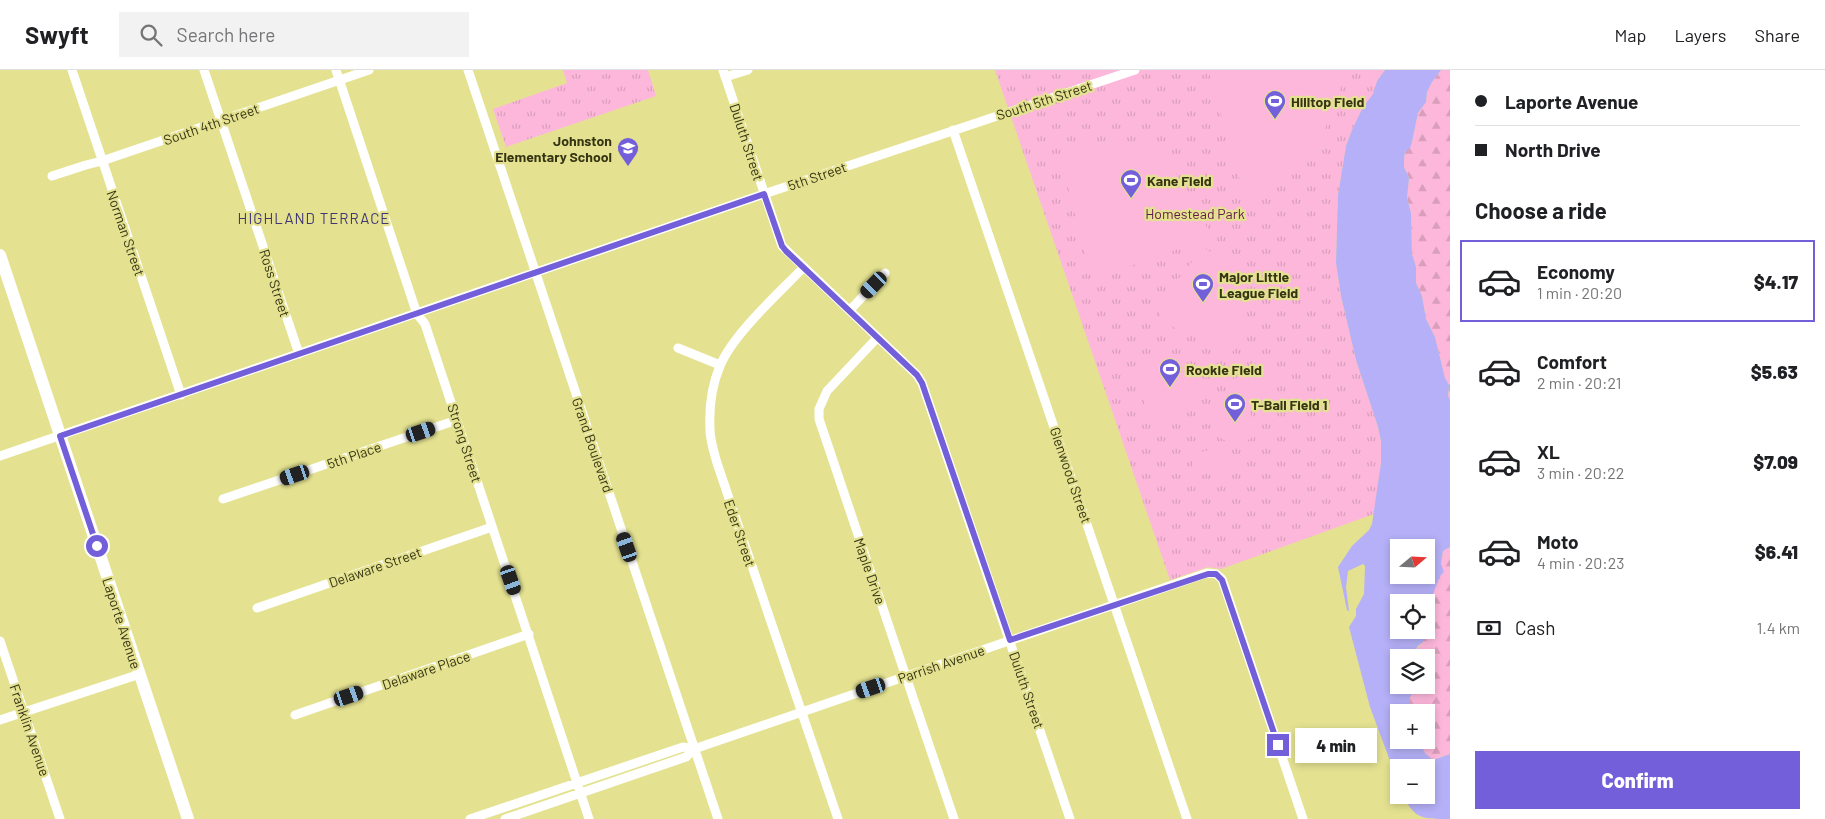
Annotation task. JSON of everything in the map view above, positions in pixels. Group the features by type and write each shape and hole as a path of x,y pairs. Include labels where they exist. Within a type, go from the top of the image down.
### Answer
{"street":[{"name":"Norman Street","path":"72,70 181,395"},
{"name":"Ross Street","path":"204,70 299,354"},
{"name":"Strong Street","path":"336,70 417,314 425,324 589,819"},
{"name":"South 4th Street","path":"52,176 86,164 102,161 369,70"},
{"name":"Grand Boulevard","path":"468,70 718,819"},
{"path":"724,74 748,70"},
{"name":"South 5th Street","path":"953,130 1135,70"},
{"name":"Duluth Street","path":"724,74 782,246 917,375 922,383 1070,819"},
{"name":"5th Street","path":"0,456 953,130"},
{"name":"Glenwood Street","path":"953,130 1187,819"},
{"name":"Laporte Avenue","path":"0,256 188,819"},
{"name":"Eder Street","path":"804,267 739,336 720,365 713,387 710,431 717,463 838,819"},
{"path":"850,310 886,273"},
{"name":"Maple Drive","path":"877,338 827,391 819,409 819,419 954,819"},
{"path":"678,348 720,365"},
{"name":"5th Place","path":"223,500 457,420"},
{"name":"Delaware Street","path":"257,608 492,527"},
{"name":"Parrish Avenue","path":"505,819 686,757 694,749 1010,640 1208,574 1216,574 1222,580 1303,819"},
{"name":"Delaware Place","path":"295,715 529,634"},
{"name":"Franklin Avenue","path":"0,640 60,819"},
{"path":"0,720 140,674"},
{"name":"Parrish Avenue","path":"470,819 683,746 694,749"}],"green space":[{"path":"563,70 648,70 656,96 506,147 493,109 567,83"},
{"name":"Homestead Park","path":"995,70 1385,70 1377,81 1373,94 1363,107 1346,146 1338,195 1336,263 1341,296 1356,360 1381,441 1381,463 1374,514 1221,569 1208,567 1170,580"},
{"name":"Hilltop Field","path":"1210,70 1344,70 1337,100 1313,154 1307,162 1291,175 1273,185 1244,195"},
{"path":"1441,70 1450,70 1450,400 1448,397 1449,385 1445,378 1435,337 1426,319 1422,296 1416,283 1416,267 1412,254 1411,213 1407,198 1409,178 1404,167 1405,152 1412,142 1418,113 1426,102 1427,92 1432,82"},
{"name":"Kane Field","path":"1111,144 1141,146 1159,154 1184,185 1211,237 1131,266 1099,275 1089,269 1060,156 1087,147"},
{"name":"Major Little League Field","path":"1203,248 1226,263 1237,280 1244,302 1246,314 1243,335 1237,347 1231,353 1176,329 1161,318 1158,310 1166,294"},
{"name":"Rookie Field","path":"1163,356 1195,372 1201,404 1154,420 1147,416 1137,369"},
{"path":"1256,362 1276,374 1277,398 1249,408 1257,434 1237,447 1217,436 1217,411 1243,405 1235,379"},
{"path":"1223,447 1227,466 1195,474 1191,454"},
{"path":"1450,547 1450,754 1435,759 1432,759 1423,749 1435,749 1435,704 1410,704 1409,699 1412,694 1435,694 1435,649 1417,649 1424,639 1435,639 1435,594 1432,594 1437,584 1443,551"}],"shaded area":[{"path":"1385,70 1441,70 1432,82 1427,92 1426,102 1418,113 1410,148 1405,152 1404,167 1409,178 1407,198 1411,213 1412,254 1416,267 1416,283 1422,296 1426,319 1435,337 1445,378 1449,385 1450,547 1443,551 1441,564 1444,572 1440,576 1433,594 1390,594 1390,639 1425,639 1416,649 1390,649 1390,694 1412,694 1409,699 1410,704 1390,704 1390,749 1423,749 1432,759 1390,759 1390,761 1370,707 1349,627 1356,616 1356,609 1364,594 1365,566 1363,564 1348,571 1346,587 1349,611 1347,610 1338,567 1352,546 1369,530 1372,524 1381,463 1381,441 1378,427 1356,360 1341,296 1336,263 1338,195 1346,146 1363,107 1373,94 1377,81"},
{"path":"1450,754 1450,819 1426,818 1411,809 1408,804 1435,804 1435,759"}],"place":[{"name":"Hilltop Field","path":"1275,120"},
{"name":"Johnston Elementary School","path":"628,167"},
{"name":"Kane Field","path":"1131,199"},
{"name":"Major Little League Field","path":"1203,303"},
{"name":"Rookie Field","path":"1170,388"},
{"name":"T-Ball Field 1","path":"1235,423"}],"district":[{"name":"HIGHLAND TERRACE","path":"314,218"}],"route":[{"path":"97,546 60,436 764,194 782,246 786,251 917,375 922,383 1010,640 1208,574 1216,574 1222,580 1278,745"}]}
